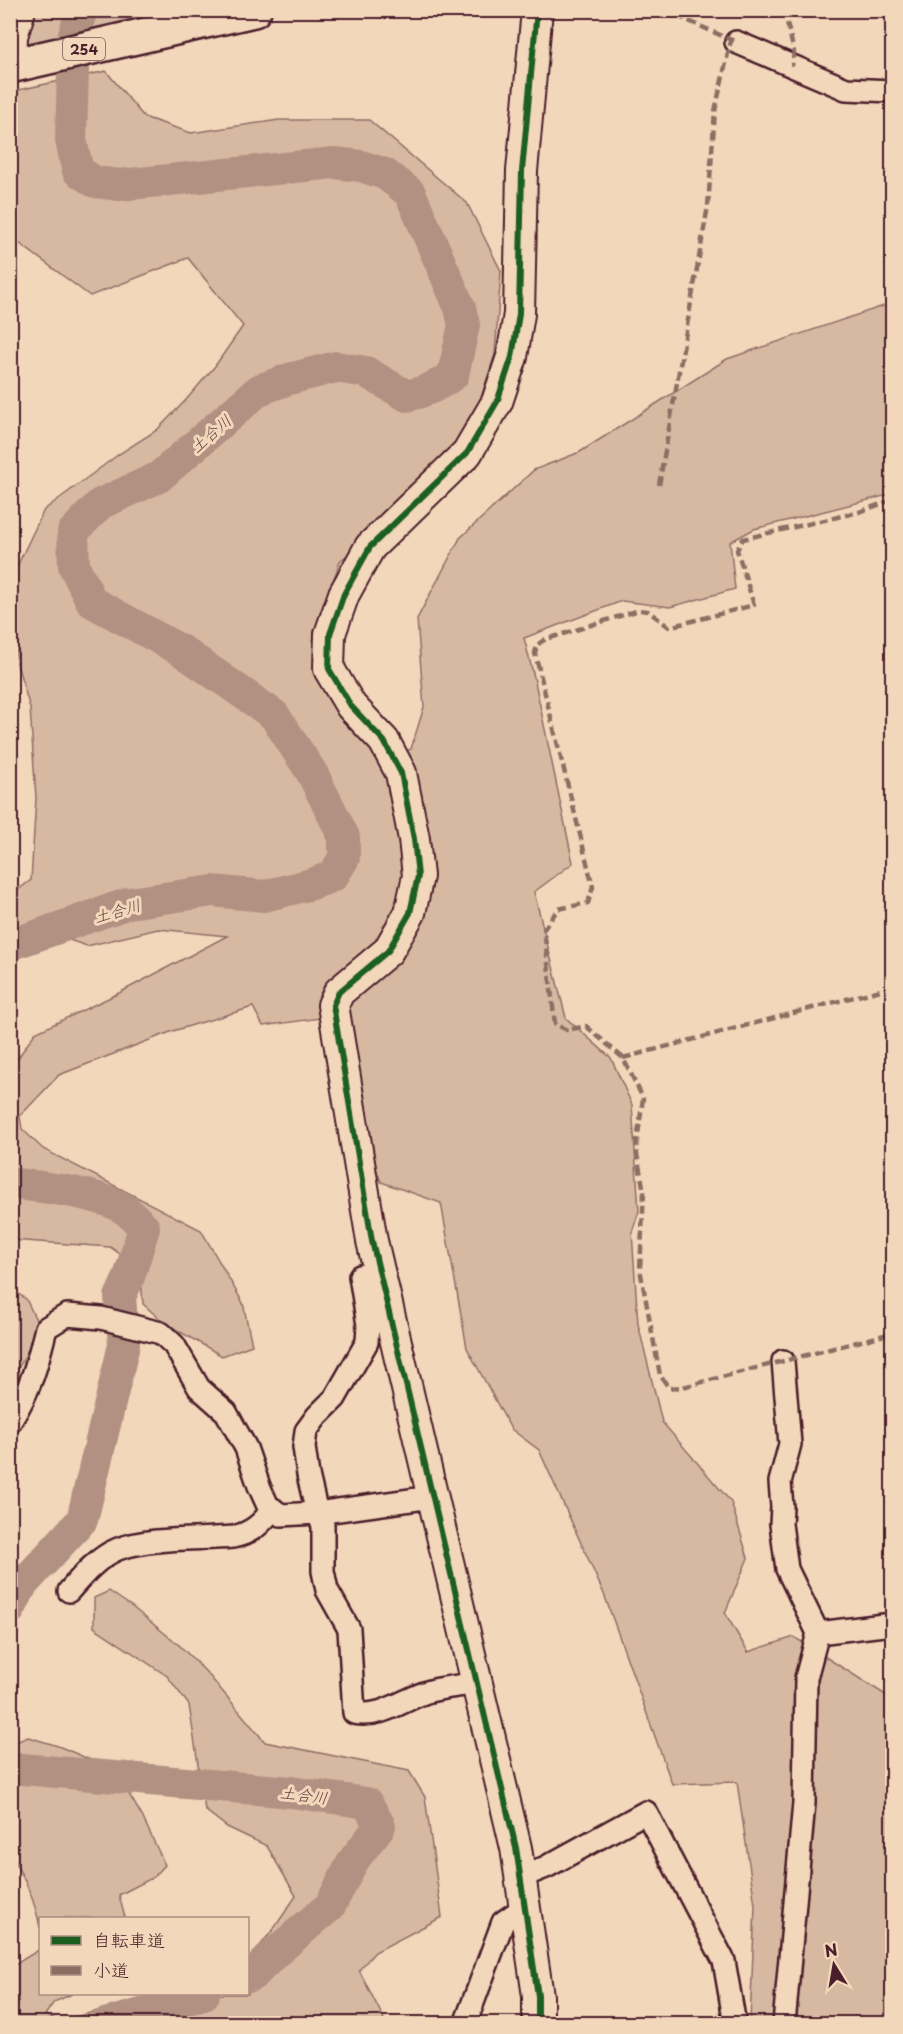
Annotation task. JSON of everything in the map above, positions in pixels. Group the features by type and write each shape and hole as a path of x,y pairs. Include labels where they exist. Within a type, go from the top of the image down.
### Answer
{"highway":[{"name":"254","path":"20,64 254,10"}],"street":[{"path":"20,10 12,36 20,64"},
{"path":"537,10 522,171 519,314 512,357 497,402 467,453 370,547 344,594 330,634 329,669 351,706 384,741 401,773 414,840 418,876 410,913 388,951 339,992 333,1005 370,1230 516,1848 538,1996 538,2024"},
{"path":"736,42 846,89 892,91"},
{"path":"379,1271 360,1276 368,1325 367,1342 335,1398 306,1431 304,1447 317,1513 323,1525 322,1571 327,1590 349,1629 354,1713 365,1716 389,1709 428,1692 477,1683"},
{"path":"10,1422 26,1398 38,1365 46,1328 67,1315 101,1318 160,1334 174,1345 199,1388 226,1412 246,1448 268,1506 281,1515 317,1513 432,1497"},
{"path":"783,1361 790,1444 780,1482 781,1524 787,1569 818,1633 806,1678 804,1803 784,2024"},
{"path":"69,1591 88,1569 116,1550 141,1543 233,1537 258,1527 273,1509"},
{"path":"818,1633 892,1624"},
{"path":"521,1877 546,1867 646,1812 724,1961 735,2024"},
{"path":"465,2024 503,1922 526,1906"}],"shaded area":[{"path":"32,11 137,11 126,30 34,52 24,44"},
{"path":"106,71 144,117 191,133 279,120 369,120 467,203 501,271 495,354 473,423 398,513 340,561 313,641 343,721 384,759 411,749 424,707 417,619 460,538 534,470 580,452 727,359 892,303 892,494 754,529 730,542 735,589 670,607 622,601 524,638 573,863 534,892 566,1018 611,1058 632,1105 639,1211 632,1232 638,1324 662,1422 731,1502 748,1558 725,1613 748,1652 794,1637 892,1699 892,2023 750,2023 755,1905 737,1782 672,1784 604,1594 539,1450 511,1429 467,1348 441,1203 381,1182 320,1018 263,1026 253,1007 173,1031 59,1075 20,1116 22,1129 43,1149 201,1230 243,1303 252,1345 222,1356 163,1322 143,1304 140,1268 110,1247 11,1240 11,1068 35,1033 119,993 227,936 158,929 87,946 69,940 26,951 11,958 11,895 31,880 36,798 30,708 17,664 10,581 44,510 119,454 157,430 215,366 243,326 188,258 90,296 11,237 10,112 14,91"},
{"path":"11,1289 26,1299 40,1328 11,1382"},
{"path":"109,1591 179,1645 207,1673 265,1742 409,1771 425,1797 442,1917 375,1952 359,1970 386,2023 11,2023 11,1967 39,1950 39,1995 70,1995 54,2002 45,2015 60,2021 157,1995 249,1995 249,1960 296,1896 267,1846 227,1827 205,1810 189,1705 167,1676 94,1627 94,1598"},
{"path":"28,1737 58,1746 115,1770 142,1816 165,1865 154,1877 119,1895 125,1917 39,1917 39,1924 29,1891 11,1857 11,1744"}],"waterway":[{"name":"土合川","path":"10,945 129,903 213,891 264,896 312,884 333,876 344,858 344,837 312,773 274,715 182,651 92,602 74,566 73,532 100,504 159,477 259,390 289,379 336,367 366,372 407,396 437,385 453,375 464,325 460,308 410,193 385,174 361,166 334,163 120,185 95,182 78,171 71,140 74,34 82,10"},
{"name":"土合川","path":"10,1183 72,1192 103,1200 127,1211 144,1228 129,1277 120,1297 124,1345 82,1520 22,1585 10,1609"},
{"name":"土合川","path":"10,1768 291,1792 367,1803 380,1826 353,1861 330,1906 249,1976"},
{"name":"土合川","path":"105,2024 201,1995"}],"marked path":[{"path":"664,10 736,42"},
{"path":"784,10 794,52 792,66"},
{"path":"659,485 708,206 715,111 731,40"},
{"path":"892,500 859,512 743,539 737,550 754,605 669,627 648,611 639,610 544,640 537,645 535,653 593,887 588,903 558,909 544,929 555,1024 567,1030 586,1026 623,1058 643,1098 636,1149 644,1192 640,1269 660,1375 669,1388 683,1387 892,1333"},
{"path":"623,1058 892,987"}],"cycle path":[{"path":"537,10 522,171 519,314 512,357 497,402 467,453 370,547 344,594 330,634 329,669 351,706 384,741 401,773 414,839 418,876 410,913 388,951 339,992 333,1005 372,1241 516,1848 538,1996 538,2024"}]}
